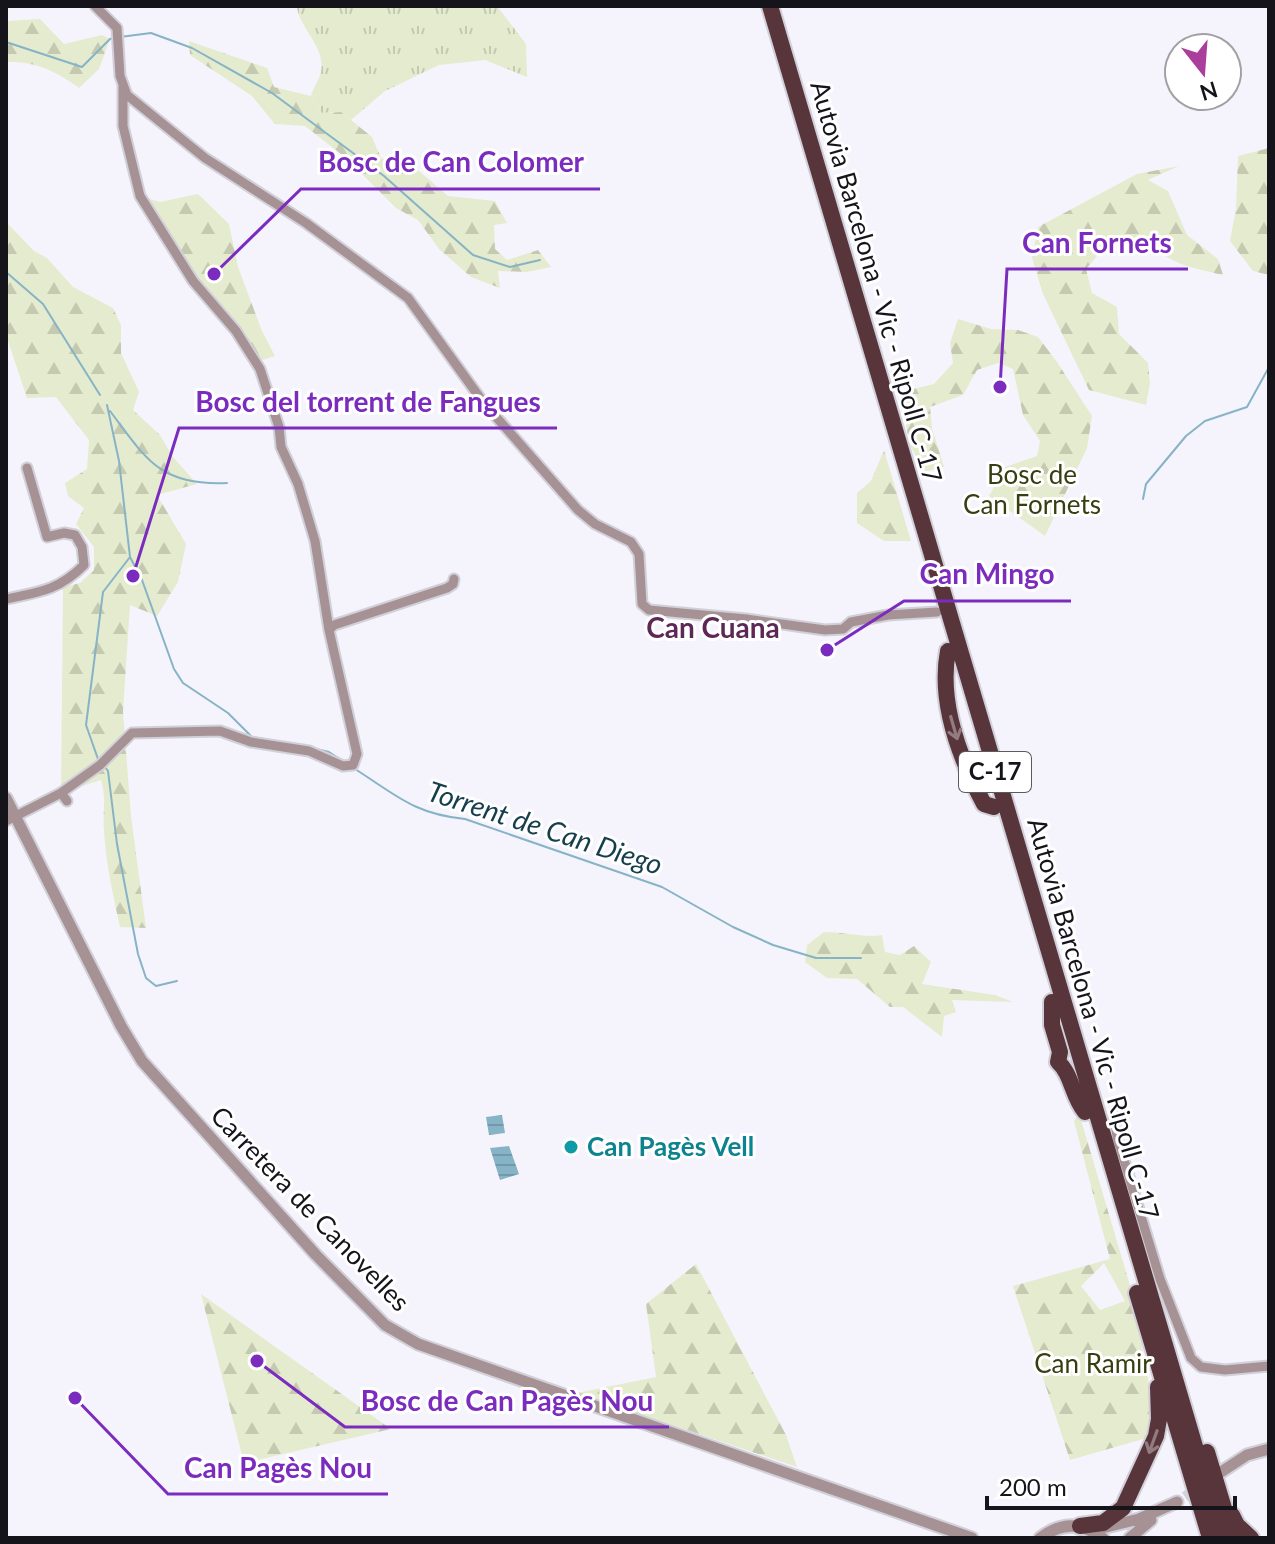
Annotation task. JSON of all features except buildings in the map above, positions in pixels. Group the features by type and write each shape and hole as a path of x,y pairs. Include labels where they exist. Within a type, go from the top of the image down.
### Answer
{"highway":[{"name":"Autovia Barcelona - Vic - Ripoll C-17","path":"759,6 948,651 944,675 950,713 966,771 984,804 994,807 1052,1002 1052,1025 1060,1052 1058,1062 1064,1067 1077,1103 1085,1112 1210,1538"},
{"name":"Autovia Barcelona - Vic - Ripoll C-17","path":"770,6 1222,1538"},
{"path":"1153,1306 1172,1349 1222,1496 1233,1538"},
{"path":"1084,1527 1110,1520 1123,1508 1156,1436 1159,1393 1150,1338"},
{"path":"1222,1496 1237,1525 1251,1538"}],"street":[{"path":"95,6 117,28 120,76 127,95 205,158 306,223 408,298 483,402 578,510 595,524 631,542 639,554 642,604 649,610 825,630 843,629 858,620 888,615 937,612"},
{"path":"11,818 64,797 132,733 220,731 251,742 309,751 343,766 353,765 357,754 329,630 315,541 298,484 281,447 279,427 260,369 236,331 193,281 140,196 123,126 123,83"},
{"path":"6,599 54,589 70,580 84,565 82,547 75,535 64,533 47,537 27,468"},
{"path":"329,630 334,625 447,588 454,579"},
{"name":"Carretera de Canovelles","path":"6,798 11,818 142,1061 306,1244 385,1325 418,1344 972,1538"},
{"path":"1114,1114 1117,1137 1160,1279 1191,1358 1201,1367 1225,1370 1269,1366"},
{"path":"1221,1472 1247,1455 1269,1449"},
{"path":"1039,1538 1065,1525 1084,1527 1139,1519 1181,1500 1130,1538"},
{"path":"1084,1527 1103,1538"}],"green space":[{"path":"297,6 497,6 526,44 527,77 485,60 439,65 385,91 351,120 341,112 322,113 311,96 321,72 320,54 302,22"},
{"path":"40,19 64,44 102,35 110,39 99,69 79,88 45,68 6,62 6,21"},
{"path":"189,41 267,68 274,87 311,96 322,113 341,112 372,137 381,158 419,171 448,196 495,201 507,223 494,225 495,249 507,260 538,250 551,267 527,272 498,271 500,288 471,277 439,249 418,220 396,208 346,158 305,126 275,124 252,96 190,55"},
{"path":"1269,148 1269,275 1253,271 1230,241 1236,209 1238,156"},
{"name":"Bosc de Can Fornets","path":"1179,166 1148,180 1168,191 1187,235 1218,259 1223,275 1178,263 1140,236 1104,248 1086,269 1092,293 1117,307 1119,334 1148,363 1150,383 1146,405 1089,390 1043,294 1032,258 1038,227 1137,174"},
{"path":"198,194 229,224 238,267 262,331 275,356 256,362 193,281 140,196 160,202"},
{"path":"6,222 34,251 47,258 73,287 113,308 121,325 121,353 139,392 133,410 160,435 173,457 197,484 157,495 186,544 178,582 157,616 130,605 123,712 131,816 146,928 120,927 106,855 101,780 61,793 63,587 80,583 94,570 94,547 76,524 84,508 68,496 65,483 87,469 89,440 56,397 27,398 6,335"},
{"name":"Bosc de Can Fornets","path":"958,319 991,329 1018,330 1038,337 1092,416 1087,448 1045,536 989,496 1005,467 1037,456 1040,441 1023,415 1013,369 998,363 977,370 963,395 930,407 932,428 944,467 924,472 909,443 901,392 934,384 953,363 950,343"},
{"path":"884,450 911,541 884,541 857,523 857,493 871,481"},
{"path":"824,932 882,935 885,952 900,955 914,946 931,962 922,984 995,995 1013,1002 952,1000 956,1012 944,1016 942,1037 903,1007 890,1007 857,979 827,978 805,962 807,945"},
{"name":"Can Ramir","path":"1079,1113 1134,1299 1154,1412 1150,1437 1070,1460 1013,1286 1110,1259 1074,1121","holes":["1104,1263 1125,1301 1100,1310 1081,1286"]},
{"path":"696,1264 786,1435 797,1467 577,1393 656,1377 646,1304"},
{"path":"201,1294 391,1429 244,1463"}],"water":[{"path":"502,1115 505,1133 489,1135 486,1117"},
{"path":"509,1146 519,1174 500,1180 490,1148"}],"waterway":[{"path":"120,37 151,33 192,48 272,93 384,176 473,255 510,267 540,260"},
{"path":"6,42 82,67 114,38"},
{"path":"6,272 43,304 100,395"},
{"path":"1143,499 1146,484 1186,436 1205,421 1247,407 1269,367"},
{"path":"98,759 86,725 103,592 130,557 119,461 107,405"},
{"path":"110,411 134,443 157,466 186,480 227,483"},
{"name":"Torrent de Can Diego","path":"130,557 142,580 174,669 183,683 228,713 252,737 306,746"},
{"name":"Torrent de Can Diego","path":"312,748 329,752 343,761"},
{"path":"105,767 138,954 146,978 156,986 177,981"},
{"name":"Torrent de Can Diego","path":"355,769 419,808 465,819 662,887 733,927 773,945 816,958 861,958"}],"tunnel":[{"path":"1185,1497 1201,1486"}],"place":[{"name":"Bosc de Can Colomer","path":"214,274"},
{"name":"Can Fornets","path":"1000,387"},
{"name":"Bosc del torrent de Fangues","path":"133,576"},
{"name":"Can Mingo","path":"827,650"},
{"name":"Can Pagès Vell","path":"571,1147"},
{"name":"Bosc de Can Pagès Nou","path":"257,1361"},
{"name":"Can Pagès Nou","path":"75,1398"}],"district":[{"name":"Can Cuana","path":"713,628"}]}
